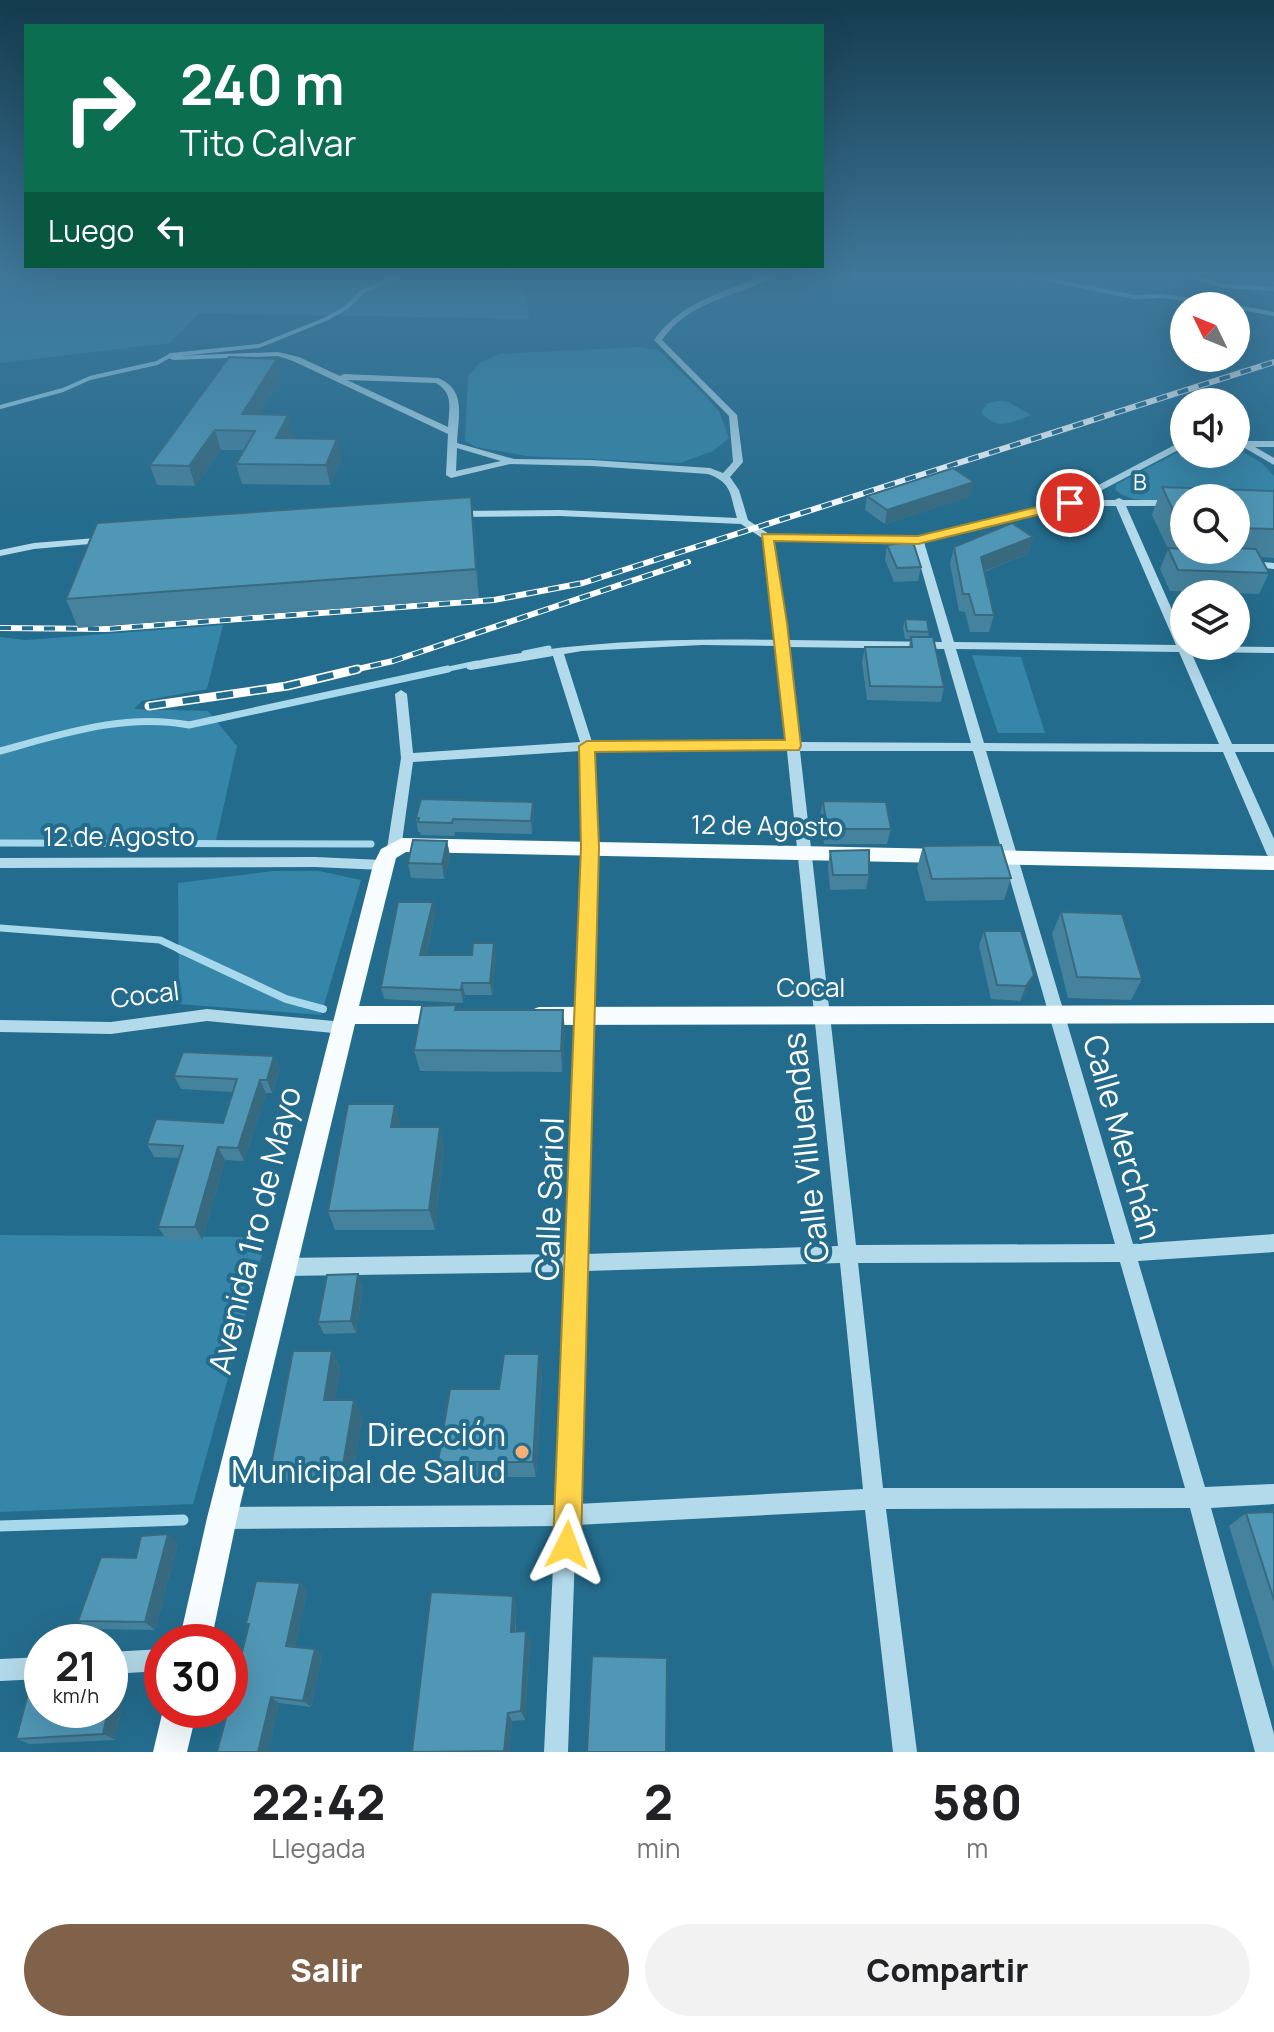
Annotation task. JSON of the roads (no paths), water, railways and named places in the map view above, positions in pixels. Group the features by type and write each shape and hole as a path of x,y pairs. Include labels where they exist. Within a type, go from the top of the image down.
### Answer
{"main road":[{"name":"12 de Agosto","path":"393,853 590,847 1274,863"},
{"name":"Avenida 1ro de Mayo","path":"199,1624 284,1267 346,1021 393,853"},
{"name":"Cocal","path":"521,1016 1274,1014"},
{"name":"Cocal","path":"346,1021 474,1016"},
{"path":"170,1752 176,1728"}],"street":[{"path":"173,358 206,357"},
{"path":"285,357 335,376 452,432"},
{"path":"675,357 733,415 738,462 726,476"},
{"path":"335,376 438,381 449,387 454,397 451,475 513,462"},
{"path":"1250,442 1274,444"},
{"path":"452,444 483,456 513,462 661,466 710,471 726,476 734,484 743,521"},
{"path":"1250,447 1274,462"},
{"path":"1070,503 1170,450"},
{"path":"1119,501 1170,615"},
{"name":"B","path":"765,536 918,540 1070,503 1170,503"},
{"path":"439,515 560,513 743,521 765,536"},
{"name":"Calle Villuendas","path":"765,536 782,641 820,1015 905,1752"},
{"path":"0,553 34,546 127,538"},
{"name":"Calle Merchán","path":"918,540 1198,1498 1267,1752"},
{"path":"1146,560 1160,560"},
{"path":"1231,564 1274,566"},
{"path":"471,666 557,652 702,642 1170,649"},
{"path":"1250,650 1274,650"},
{"name":"Calle Sariol","path":"556,1752 568,1515 590,847 587,746 557,652"},
{"path":"1190,660 1274,855"},
{"path":"393,853 407,758 401,694"},
{"path":"407,758 587,746 1274,748"},
{"name":"12 de Agosto","path":"0,863 315,862 393,853"},
{"name":"Cocal","path":"0,1026 111,1028 207,1015 346,1021"},
{"path":"284,1267 577,1263 848,1254 1124,1253 1274,1243"},
{"path":"222,1518 568,1515 874,1499 1198,1498 1274,1494"},
{"path":"0,1670 24,1669"}],"waterway":[{"path":"0,407 63,390 90,378 157,363 168,357"},
{"path":"524,653 549,648"},
{"path":"439,671 477,663"},
{"path":"0,751 117,723 189,725 448,669"},
{"path":"0,843 371,844"},
{"path":"0,928 160,940 183,951"},
{"path":"179,949 286,999 323,1009"},
{"path":"0,1526 183,1520"}],"railway":[{"path":"0,628 106,629 494,600 583,583 1274,362"},
{"path":"349,671 393,661 688,562"},
{"path":"149,706 287,686 358,669"}],"place":[{"name":"Dirección Municipal de Salud","path":"522,1452"}]}
